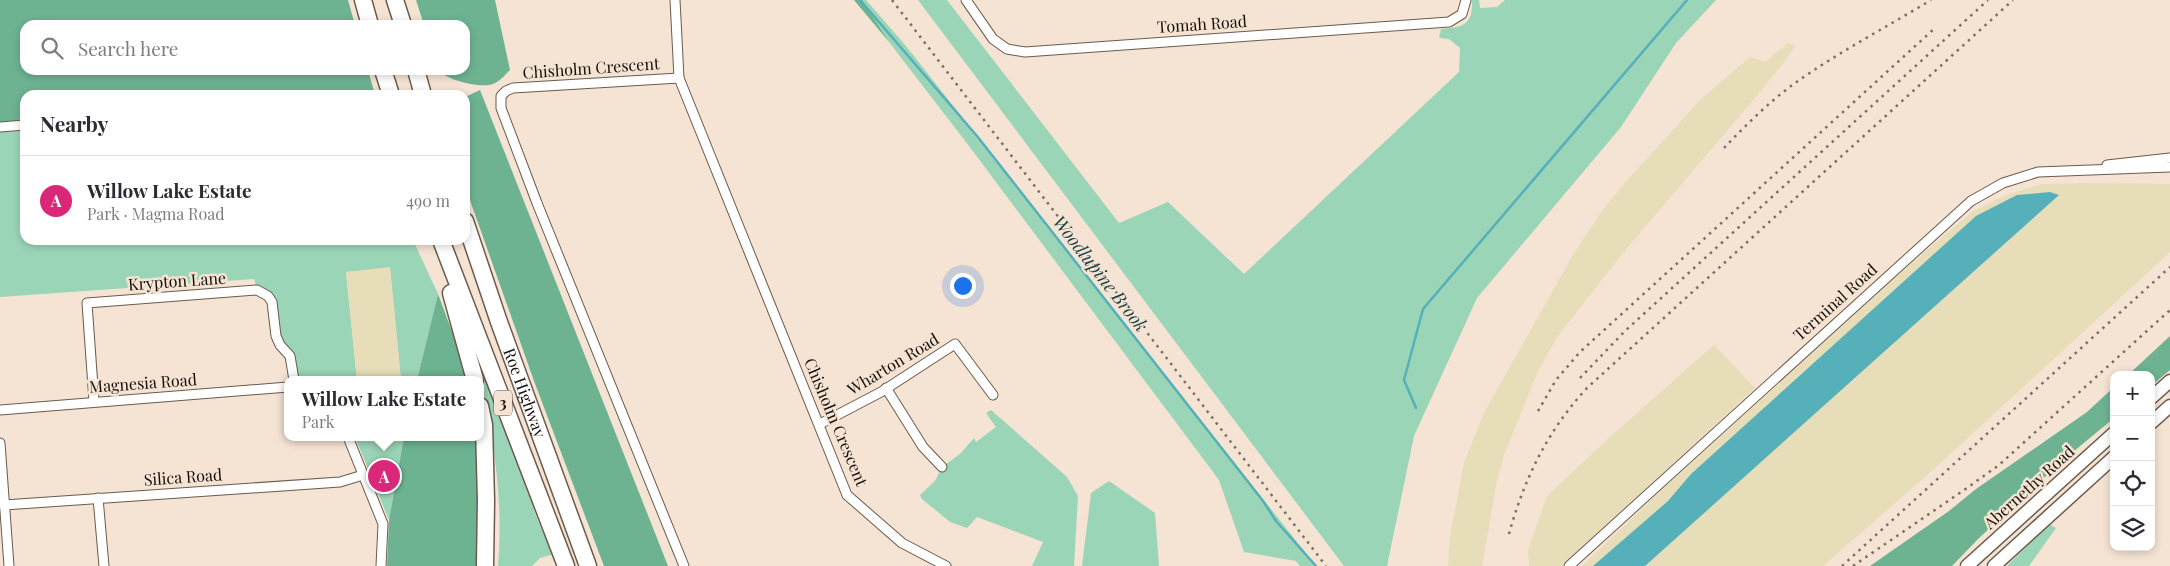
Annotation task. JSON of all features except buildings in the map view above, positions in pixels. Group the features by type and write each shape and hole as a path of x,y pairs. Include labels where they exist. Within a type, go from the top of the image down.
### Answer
{"highway":[{"path":"363,0 369,20"},
{"path":"395,0 401,20"},
{"path":"385,75 390,90"},
{"path":"417,75 422,90"},
{"name":"Roe Highway","path":"470,236 499,322 588,566"},
{"path":"437,245 474,376"},
{"name":"Roe Highway","path":"443,245 566,566"},
{"path":"484,425 486,566"}],"main road":[{"path":"2155,394 2170,381"},
{"path":"2155,419 2170,406"},
{"name":"Abernethy Road","path":"1967,566 2110,436"},
{"path":"1994,566 2110,461"}],"street":[{"path":"675,0 679,78"},
{"name":"Tomah Road","path":"966,0 993,39 1007,49 1025,52 1449,22 1462,14 1466,0"},
{"name":"Chisholm Crescent","path":"684,566 540,211 500,102 501,96 513,88 679,78 847,494 902,543 946,566"},
{"path":"0,127 20,125"},
{"path":"2055,171 2170,158"},
{"name":"Terminal Road","path":"1569,566 1971,200 2002,182 2028,175 2055,171 2170,167"},
{"name":"Krypton Lane","path":"94,401 87,303 257,290 268,296 272,302 276,336 280,345 290,356 293,376"},
{"name":"Wharton Road","path":"820,424 886,388 955,344 993,395"},
{"name":"Magnesia Road","path":"0,410 284,387"},
{"path":"886,388 923,447 942,467"},
{"path":"350,441 383,524 381,566"},
{"path":"0,443 9,566"},
{"name":"Silica Road","path":"4,505 340,482 364,475"},
{"path":"98,498 104,566"}],"green space":[{"path":"0,0 348,0 354,20 20,20 20,75 369,75 374,90 20,90 20,125 0,127"},
{"path":"416,0 495,0 510,70 501,79 490,85 465,83 445,75 470,75 470,20 422,20"},
{"path":"854,0 862,0 889,42"},
{"path":"861,0 866,0 906,46 1316,566 1300,566 1296,561 1244,552 1219,480 889,42"},
{"path":"918,0 947,0 1119,223 1168,202 1244,274 1459,72 1460,48 1449,39 1439,38 1441,29 1461,26 1469,20 1472,0 1479,0 1480,8 1497,7 1505,0 1716,0 1676,43 1621,127 1477,298 1414,436 1387,566 1344,566"},
{"path":"480,90 668,566 604,566 534,381 470,200 470,95"},
{"path":"20,125 20,245 415,245 438,294 418,376 401,376 390,268 346,272 357,376 294,376 293,367 280,345 272,302 257,290 254,279 0,297 0,127"},
{"path":"438,294 467,376 418,376"},
{"path":"465,324 530,489 532,505 539,523 555,554 540,558 532,566 498,566 500,535 497,474 484,399 484,376 479,376"},
{"path":"2170,336 2170,370 2155,383 2155,371 2132,371"},
{"path":"2110,391 2110,421 2062,461 1978,539 1952,566 1870,566 1949,511 1976,489 2087,412"},
{"path":"991,410 1067,477 1078,496 1074,566 1032,566 1043,542 977,517 967,528 950,522 922,499 920,495 935,481 942,467 960,454 974,438 976,442 996,427 986,413"},
{"path":"357,441 403,441 389,520"},
{"path":"403,441 477,441 479,566 387,566 389,520"},
{"path":"1109,481 1155,513 1159,566 1082,566 1091,493"},
{"path":"2049,524 2056,528 2029,566 2007,566"}],"sand":[{"path":"1788,43 1796,46 1766,85 1627,248 1557,337 1537,373 1504,455 1497,481 1482,566 1448,566 1450,536 1464,463 1484,413 1574,253 1602,211 1624,184 1700,100 1750,57 1765,62"},
{"path":"2042,184 2170,184 2170,252 1934,469 1823,566 1582,566 1664,488 1914,261 1973,211 2006,195"},
{"path":"390,267 401,376 357,376 346,272"},
{"path":"1714,345 1755,388 1561,566 1529,566 1528,550 1547,496 1611,436"}],"water":[{"path":"2050,192 2059,195 1645,566 1593,566 1668,501 1691,474 1976,216 2017,195"}],"waterway":[{"name":"Woodlupine Brook","path":"860,0 977,136 1263,501 1276,521 1316,566"},
{"path":"1416,408 1404,380 1423,309 1687,0"}],"railway":[{"path":"892,0 1326,566"},
{"path":"1724,148 1756,115 1791,86 1843,52 1931,0"},
{"path":"1580,378 1625,331 1988,0"},
{"path":"1509,534 1522,494 1539,456 1560,421 1587,388 2013,0"},
{"path":"1538,411 1556,380 1580,352 1935,28"},
{"path":"1842,566 2170,267"},
{"path":"1853,566 1999,465 2170,310"}],"place":[{"name":"Willow Lake Estate","path":"384,476"}]}
